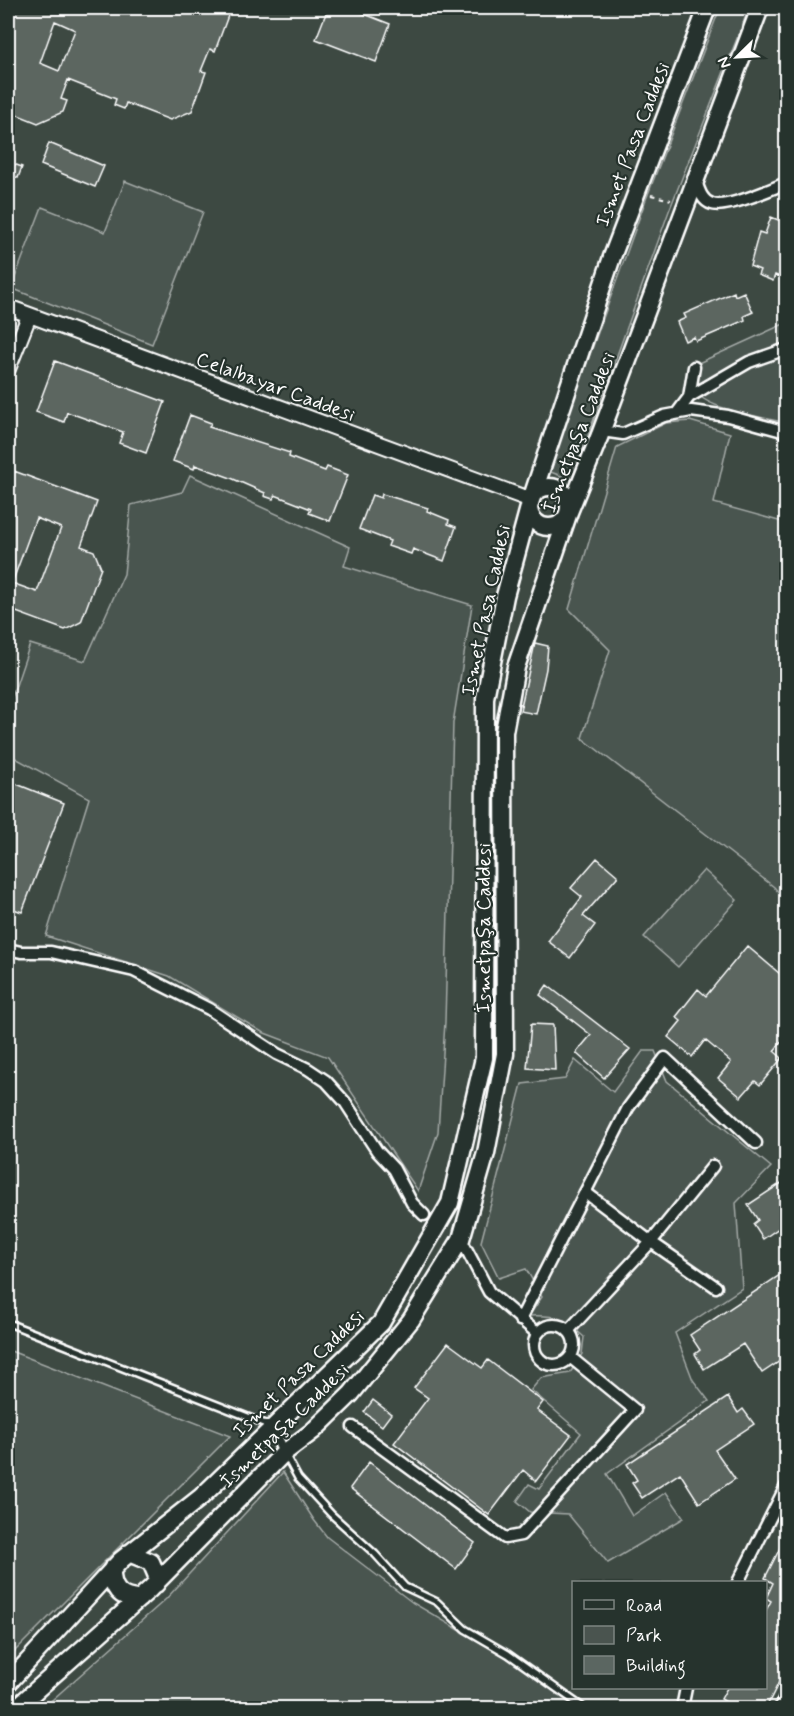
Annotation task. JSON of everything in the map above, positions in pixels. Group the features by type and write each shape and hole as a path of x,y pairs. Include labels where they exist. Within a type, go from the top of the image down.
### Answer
{"main road":[{"name":"Ismet Pasa Caddesi","path":"8,1683 112,1569 201,1497 381,1323 450,1203 484,1058 485,698 505,596 531,500 636,191 707,8"},
{"name":"İsmetpaşa Caddesi","path":"16,1708 156,1584 284,1453 313,1431 351,1394 411,1320 462,1239 486,1153 505,1054 504,732 516,667 569,512 602,431 760,8"},
{"path":"558,489 568,499 569,512 562,523 550,528 544,527 533,519 530,513 531,500 539,490 558,489"},
{"path":"129,1553 151,1563 157,1576 156,1584"},
{"path":"112,1569 112,1577 118,1592 123,1597 139,1599"}],"street":[{"path":"696,181 701,195 711,204 724,205 786,183"},
{"name":"Celalbayar Caddesi","path":"8,307 531,500"},
{"path":"8,369 28,316"},
{"path":"677,413 689,397 749,362 786,349"},
{"path":"689,397 694,367"},
{"path":"602,431 623,434 664,416 677,413 709,412 786,432"},
{"path":"8,949 21,952 51,952 134,971 209,1009 277,1054 308,1069 326,1082 345,1102 377,1151 394,1169 412,1203 424,1215"},
{"path":"520,1320 628,1108 665,1058 756,1143"},
{"path":"568,1331 651,1242 713,1166"},
{"path":"585,1192 651,1242 717,1287"},
{"path":"462,1239 489,1292 537,1333"},
{"path":"551,1325 558,1325 568,1331 574,1345 570,1357 553,1366 541,1361 534,1348 537,1333 551,1325"},
{"path":"353,1427 505,1538 521,1535 634,1410 570,1357"},
{"path":"273,1426 284,1453"},
{"path":"738,1581 786,1486"},
{"path":"682,1708 686,1689"},
{"path":"780,1708 786,1696"}],"lane":[{"path":"8,1323 273,1426"},
{"path":"284,1453 298,1478 324,1507 375,1554 405,1587 437,1602 465,1629 508,1654 584,1708"}],"path":[{"path":"636,191 688,204"}],"shaded area":[{"path":"8,8 786,8 786,1708 8,1708"}],"green space":[{"path":"720,8 749,8 669,211 572,480 548,471 645,202"},
{"path":"125,181 203,212 152,344 11,288 42,207 105,232"},
{"path":"786,323 786,423 724,408 703,399 695,383 694,365"},
{"path":"690,421 730,433 714,503 786,523 786,901 774,887 582,738 610,650 569,609 617,447 666,423"},
{"path":"190,475 350,547 344,566 472,605 453,723 445,1022 438,1132 418,1191 328,1057 262,1032 169,976 46,936 89,798 8,754 8,709 30,644 85,661 124,574 131,505 182,492"},
{"path":"704,870 737,900 678,967 644,937"},
{"path":"643,1051 655,1051 667,1081 771,1167 736,1203 742,1288 675,1333 693,1380 709,1401 607,1474 632,1516 666,1492 684,1518 608,1563 568,1514 530,1512 517,1501 529,1484 539,1489 581,1433 531,1390 541,1378 570,1373 582,1354 584,1337 565,1321 547,1316 529,1316 542,1297 526,1269 499,1278 481,1242 522,1084 565,1079 575,1060 613,1092"},
{"path":"8,1350 230,1436 8,1658"},
{"path":"283,1472 327,1537 413,1603 519,1665 580,1708 43,1708 166,1599"}],"building":[{"path":"8,8 227,8 229,13 215,51 210,49 201,71 206,72 192,111 170,120 126,103 124,109 114,105 116,99 68,80 61,99 67,101 63,112 38,123 8,111","holes":["55,21 75,30 59,71 40,63"]},
{"path":"328,8 349,8 390,24 376,62 316,39"},
{"path":"49,143 104,166 95,187 41,165"},
{"path":"8,162 22,167 18,178 8,174"},
{"path":"771,217 786,223 786,279 775,275 773,281 758,275 760,270 750,266 759,232 765,234"},
{"path":"734,292 735,296 744,292 753,312 744,316 745,320 696,341 694,337 685,341 677,322 686,318 684,314"},
{"path":"55,361 165,402 146,453 119,443 123,432 67,412 64,422 36,412"},
{"path":"190,415 211,423 209,427 290,453 289,457 325,471 327,467 348,475 330,521 309,513 311,509 275,495 273,499 264,496 265,493 231,478 195,465 194,469 173,461"},
{"path":"14,471 97,502 81,546 94,551 101,568 81,622 65,630 8,609 8,489","holes":["36,518 61,528 37,592 12,583"]},
{"path":"382,494 428,508 427,511 449,520 448,524 456,527 444,561 413,549 411,554 388,546 390,541 359,529 372,495 381,498"},
{"path":"535,643 548,646 546,669 536,714 520,711"},
{"path":"14,783 64,803 22,912 8,907 8,823 11,814 8,813 8,787 12,789"},
{"path":"597,858 618,876 583,916 595,925 570,958 548,941 582,897 571,888"},
{"path":"747,946 786,979 786,1036 774,1051 782,1058 760,1085 755,1081 741,1097 718,1078 731,1062 705,1040 692,1057 668,1037 681,1021 676,1017 698,989 706,996"},
{"path":"547,985 630,1049 604,1078 576,1053 591,1035 540,995"},
{"path":"531,1024 553,1025 555,1070 527,1068"},
{"path":"786,1180 786,1223 763,1239 753,1224 758,1220 748,1205"},
{"path":"786,1271 786,1315 778,1320 786,1333 786,1357 762,1373 743,1344 704,1369 695,1354 700,1350 690,1335"},
{"path":"448,1343 482,1368 488,1360 543,1402 537,1410 571,1435 536,1481 523,1470 489,1515 394,1443 428,1398 414,1388"},
{"path":"728,1397 738,1413 743,1409 754,1424 715,1450 735,1479 699,1503 680,1473 642,1498 632,1483 637,1480 627,1464"},
{"path":"373,1400 391,1414 382,1426 364,1412"},
{"path":"369,1462 475,1543 456,1569 350,1488"},
{"path":"786,1536 786,1668 766,1708 736,1708 721,1699 726,1689 767,1689 767,1608 771,1601 767,1596 773,1583 765,1578"}]}
